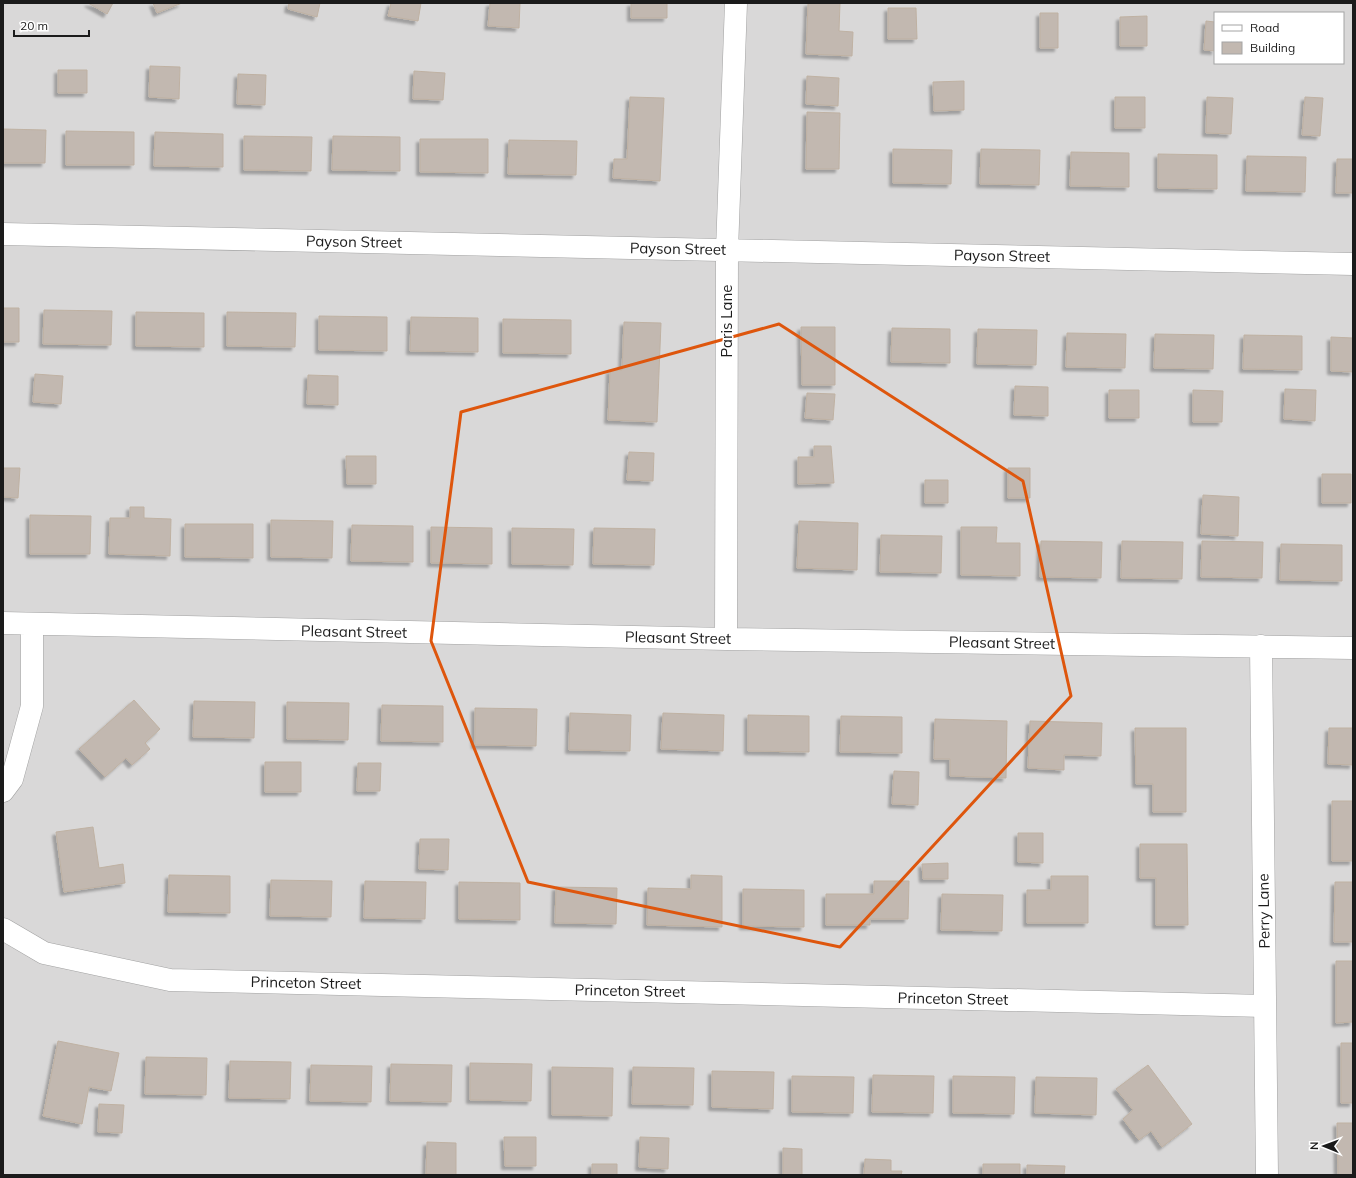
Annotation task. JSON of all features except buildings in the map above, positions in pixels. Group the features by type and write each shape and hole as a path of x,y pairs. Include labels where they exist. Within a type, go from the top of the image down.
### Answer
{"street":[{"name":"Paris Lane","path":"726,639 727,250 736,3"},
{"name":"Payson Street","path":"3,234 1353,264"},
{"name":"Pleasant Street","path":"3,623 32,625 726,639 1353,648"},
{"path":"3,790 12,779 32,706 32,625"},
{"name":"Perry Lane","path":"1261,646 1268,1175"},
{"name":"Princeton Street","path":"3,929 44,953 170,980 1265,1006"}],"highlighted area":[{"path":"779,324 1023,481 1071,696 840,947 528,882 431,641 461,412"}],"shaded area":[{"path":"3,3 1353,3 1353,1175 3,1175"}]}
